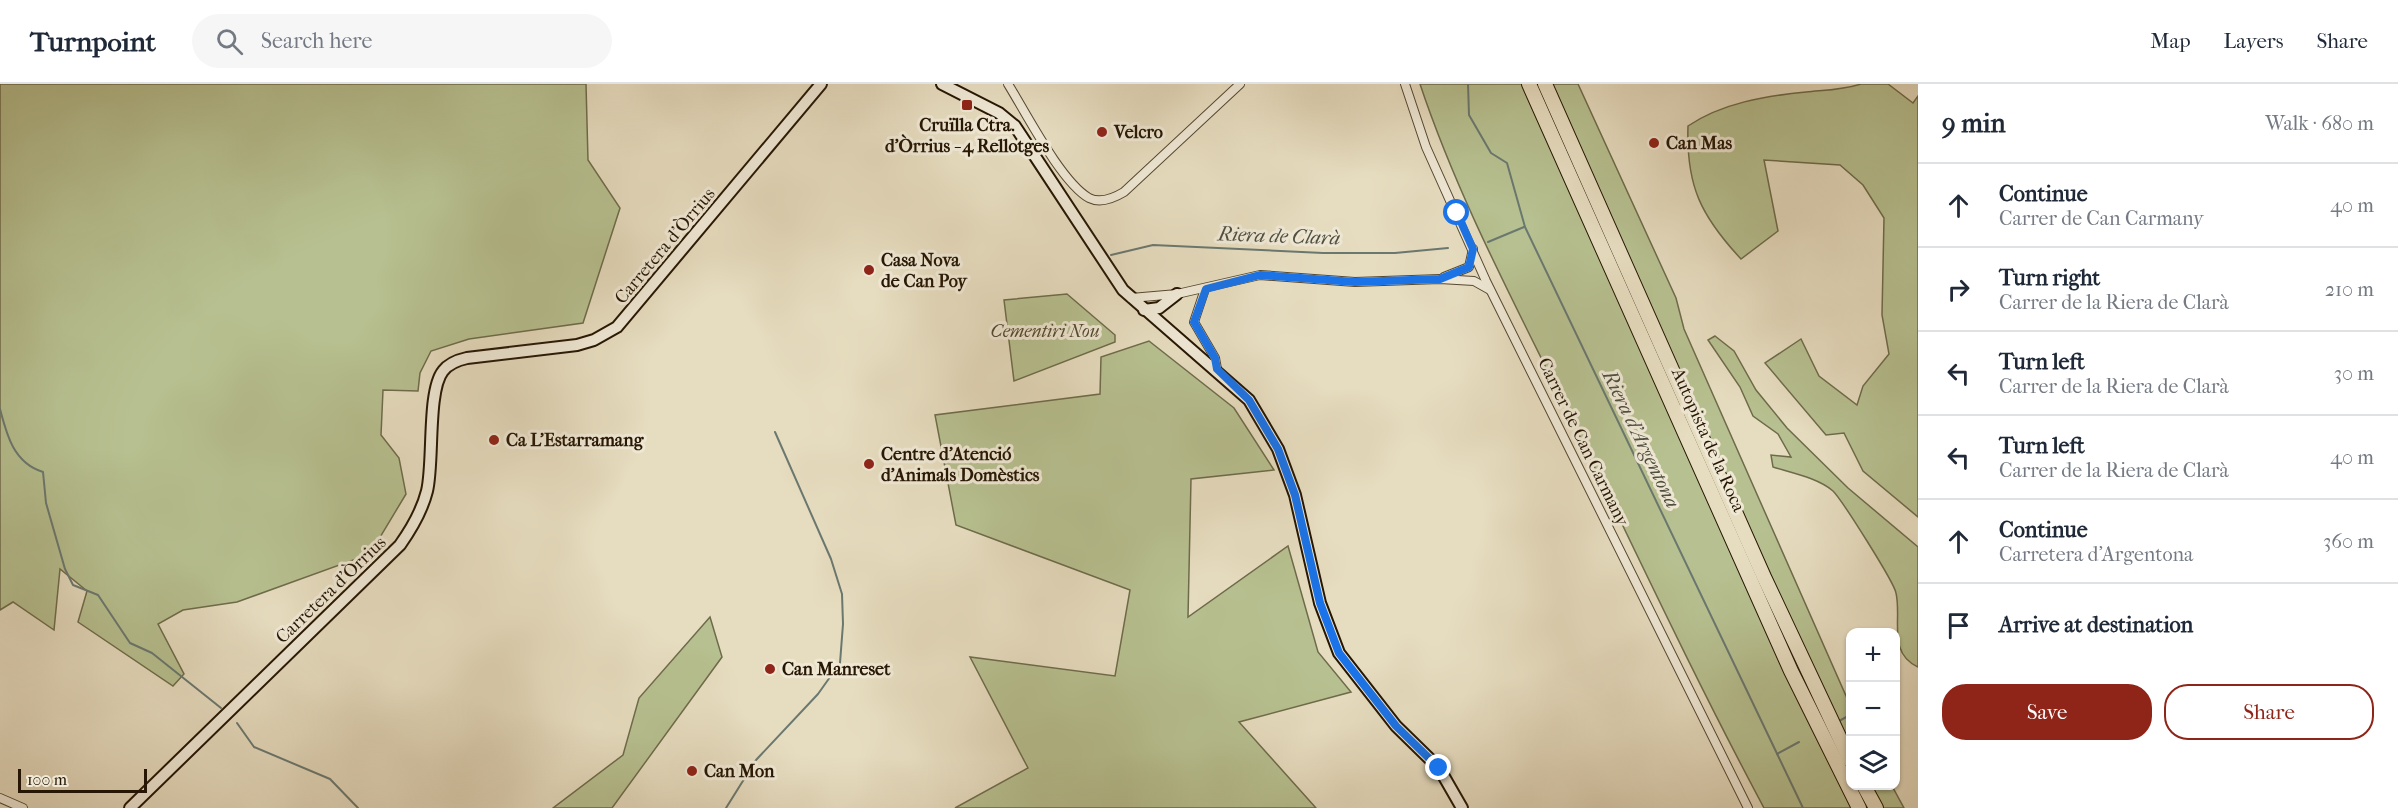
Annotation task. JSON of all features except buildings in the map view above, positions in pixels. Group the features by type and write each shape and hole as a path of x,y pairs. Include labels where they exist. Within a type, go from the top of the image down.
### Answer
{"highway":[{"name":"Autopista de la Roca","path":"1529,84 1791,671 1859,808"},
{"name":"Autopista de la Roca","path":"1545,84 1764,577 1846,749"},
{"path":"1866,790 1876,808"}],"street":[{"name":"Carretera d'Òrrius","path":"130,808 400,545 415,523 426,493 436,394 442,372 457,360 577,345 594,340 617,327 821,84"},
{"path":"1008,84 1072,183 1091,199 1110,200 1124,192 1240,84"},
{"name":"Carrer de Can Carmany","path":"1404,84 1426,147 1492,291 1748,808"},
{"path":"948,86 999,113 1015,126 1107,270 1144,310 1217,369 1249,400 1278,449 1295,495 1320,603 1339,653 1396,726 1439,768 1462,808"},
{"path":"1440,279 1469,267 1473,249"},
{"path":"1131,298 1206,289 1260,275 1355,282 1440,279 1474,281 1492,291"},
{"path":"1206,289 1194,322 1215,358 1217,369"},
{"path":"1144,310 1159,309 1177,294"},
{"path":"0,798 23,808"}],"green space":[{"path":"0,84 586,84 588,160 620,208 583,323 469,339 431,351 420,373 418,391 383,390 381,435 399,458 406,494 370,554 237,602 183,610 158,624 184,674 173,686 78,622 87,591 60,569 54,630 13,602 0,610"},
{"path":"1420,84 1578,84 1676,298 1684,329 1846,696 1846,790 1894,790 1904,808 1764,808 1689,661 1489,251 1435,126"},
{"path":"1861,84 1888,84 1913,103 1918,96 1918,517 1863,471 1844,433 1826,435 1765,363 1801,339 1819,376 1857,405 1863,386 1889,354 1882,315 1884,218 1863,185 1840,165 1764,160 1778,231 1741,259 1706,214 1693,183 1690,166 1688,126 1701,118 1729,106 1760,98 1841,89"},
{"name":"Cementiri Nou","path":"1067,294 1115,335 1115,342 1014,381 1004,300"},
{"path":"1715,336 1734,351 1756,390 1787,428 1848,488 1918,547 1918,667 1908,661 1902,653 1896,593 1867,541 1833,491 1827,486 1773,467 1771,455 1791,457 1778,434 1753,416 1740,387 1708,340"},
{"path":"1149,341 1234,408 1274,470 1191,479 1188,617 1288,546 1318,652 1351,692 1239,722 1316,808 955,808 1028,768 970,657 1115,676 1130,590 956,525 935,415 1100,394 1101,357"},
{"path":"710,617 722,657 612,808 553,808 623,755 639,698"}],"waterway":[{"name":"Riera d'Argentona","path":"1468,84 1469,115 1491,153 1507,163 1525,227 1803,808"},
{"name":"Riera de Clarà","path":"1488,242 1524,227"},
{"name":"Riera de Clarà","path":"1111,255 1153,245 1323,253 1395,253 1448,248"},
{"path":"0,409 9,438 18,455 33,468 43,472 46,503 65,569 73,585 98,595 130,643 152,653 221,708"},
{"path":"726,808 756,760 818,694 840,663 843,624 842,594 831,559 775,432"},
{"path":"1839,721 1846,717"},
{"path":"237,723 254,747 330,779 358,808"},
{"path":"1777,754 1799,742"}],"place":[{"name":"Cruïlla Ctra. d'Òrrius - 4 Rellotges","path":"967,105"},
{"name":"Velcro","path":"1102,132"},
{"name":"Can Mas","path":"1654,143"},
{"name":"Casa Nova de Can Poy","path":"869,270"},
{"name":"Ca L'Estarramang","path":"494,440"},
{"name":"Centre d'Atenció d'Animals Domèstics","path":"869,464"},
{"name":"Can Manreset","path":"770,669"},
{"name":"Can Mon","path":"692,771"}],"route":[{"path":"1439,768 1396,726 1339,653 1320,603 1295,495 1278,449 1249,400 1217,369 1215,358 1200,336 1194,322 1206,289 1260,275 1284,279 1355,282 1440,279 1469,267 1473,249 1457,213"}]}
